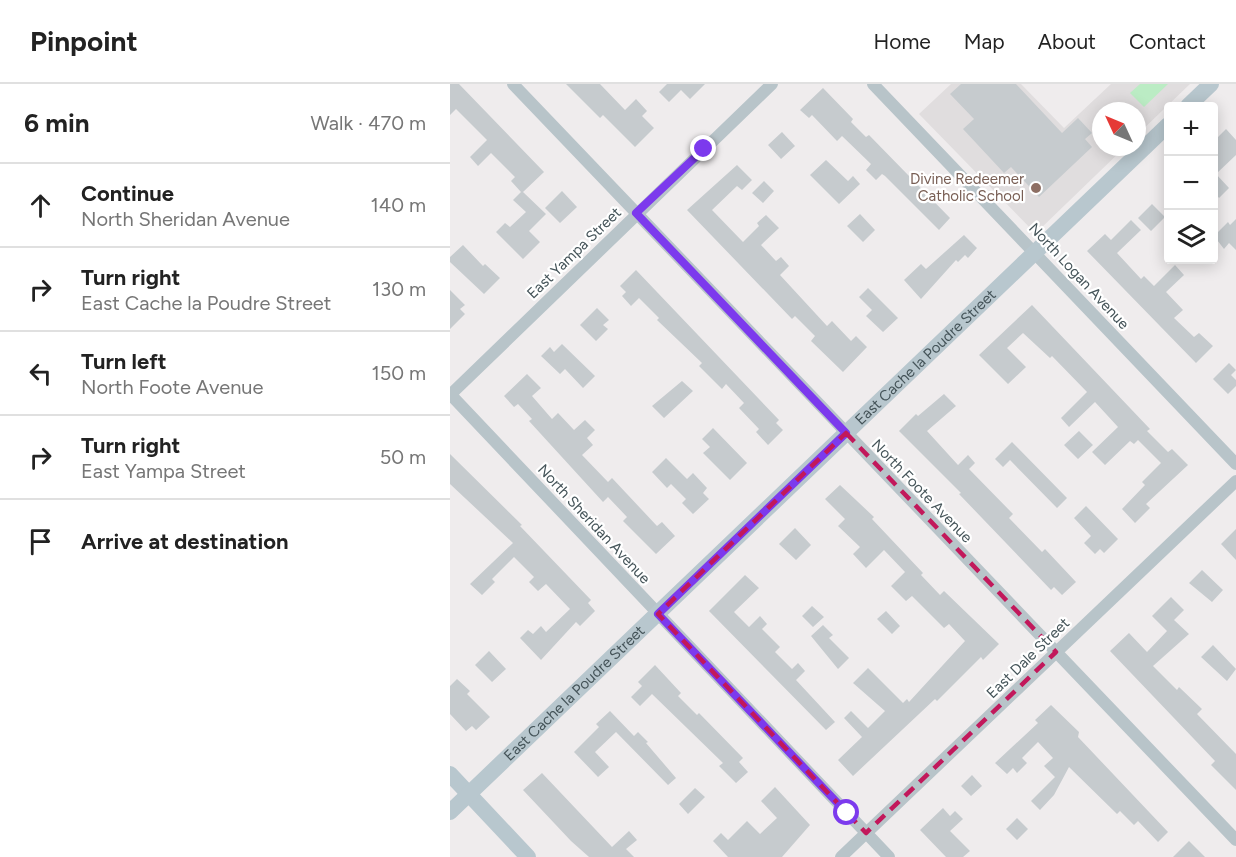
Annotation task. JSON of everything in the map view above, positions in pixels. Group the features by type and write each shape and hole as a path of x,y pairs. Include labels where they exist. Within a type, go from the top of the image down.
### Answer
{"street":[{"name":"North Foote Avenue","path":"513,84 1236,840"},
{"name":"North Logan Avenue","path":"873,84 1236,464"},
{"path":"1192,102 1211,84"},
{"name":"East Yampa Street","path":"450,394 765,86"},
{"name":"East Cache la Poudre Street","path":"450,812 1164,129"},
{"name":"North Sheridan Avenue","path":"450,394 889,857"},
{"name":"East Dale Street","path":"841,857 1236,481"},
{"path":"450,774 528,857"}],"highlighted area":[{"path":"846,433 1056,652 866,833 658,614"}],"shaded area":[{"name":"Divine Redeemer Catholic School","path":"951,84 1021,84 1064,128 1111,84 1190,84 1171,102 1164,102 1164,109 1146,126 1146,102 1092,102 1092,156 1116,156 1038,231 1033,231 919,114"}],"green space":[{"path":"1140,84 1168,84 1146,105 1146,102 1139,102 1130,93"}],"building":[{"path":"450,84 459,84 544,172 523,192 546,214 529,231 540,242 523,259 496,232 505,223 510,227 526,212 513,200 521,192 511,181 515,177 491,153 478,166 470,157 487,140 456,109 450,115"},
{"path":"566,84 600,84 625,110 636,99 647,111 642,116 654,128 635,147 603,115 600,118"},
{"path":"667,84 705,84 690,99 681,90 669,102 659,92"},
{"path":"961,84 1016,84 1062,133 1078,118 1092,133 1085,139 1092,147 1039,197 1011,167 1004,173 963,129 974,119 950,94"},
{"path":"823,88 853,119 851,122 866,137 869,135 950,218 939,230 885,176 882,174 876,180 866,170 871,164 842,136 837,141 812,115 809,118 800,110"},
{"path":"1226,129 1236,140 1236,155 1218,172 1218,156 1218,137"},
{"path":"782,132 795,146 781,159 768,145"},
{"path":"826,160 848,181 853,176 860,184 839,204 810,175"},
{"path":"737,165 752,180 742,190 737,186 712,210 743,242 759,226 757,223 766,215 779,228 761,245 776,261 781,257 789,266 780,275 827,326 832,321 851,341 856,336 867,347 843,372 811,341 815,336 795,316 792,319 687,210"},
{"path":"1218,176 1229,188 1218,197"},
{"path":"764,181 774,191 763,203 752,193"},
{"path":"562,191 577,207 560,223 545,208"},
{"path":"1152,204 1164,216 1151,231 1138,218"},
{"path":"860,214 875,230 863,242 847,226"},
{"path":"1236,219 1236,250 1229,243 1224,249 1218,241 1218,232 1228,222 1230,225"},
{"path":"1131,220 1141,230 1117,253 1141,279 1144,276 1154,286 1175,265 1184,275 1166,292 1183,310 1174,318 1194,337 1199,333 1213,346 1196,363 1087,251 1105,234 1111,240"},
{"path":"964,235 977,248 968,258 965,255 958,262 956,260 921,299 904,280 921,264 926,269"},
{"path":"463,245 483,266 485,264 500,278 484,294 450,262 450,257"},
{"path":"636,270 779,420 776,423 783,430 768,445 756,432 759,429 739,408 744,403 726,384 722,389 699,366 702,363 657,320 659,318 639,298 631,306 622,296 626,292 620,286"},
{"path":"868,288 898,318 883,332 866,316 872,310 859,297"},
{"path":"450,290 465,305 460,309 465,314 450,329"},
{"path":"1032,305 1150,429 1147,431 1168,452 1172,449 1188,465 1146,504 1150,508 1135,523 1122,509 1145,485 1142,482 1161,463 1138,440 1134,444 1130,441 1105,465 1092,452 1118,427 1095,402 1069,427 1061,418 1087,392 1052,356 1050,358 1023,333 1007,348 1026,367 1008,384 979,355"},
{"path":"597,308 609,320 603,325 608,329 596,341 580,325"},
{"path":"562,344 595,376 583,388 565,369 560,374 541,356 550,347 554,352"},
{"path":"1229,363 1236,370 1231,375 1236,380 1236,386 1228,394 1213,379"},
{"path":"527,374 541,388 532,396 552,419 558,413 574,430 585,420 595,430 587,438 593,445 582,455 608,482 612,478 657,526 662,522 675,536 656,554 623,521 627,517 608,497 603,502 529,421 532,419 518,404 514,407 504,396"},
{"path":"682,381 693,391 664,418 652,406"},
{"path":"944,394 956,406 927,431 958,465 968,455 975,463 969,469 1013,514 1009,518 1042,552 1045,549 1076,582 1062,595 1054,587 1051,590 959,494 961,493 899,431 916,414 918,416"},
{"path":"713,428 747,463 730,480 703,453 710,447 702,439"},
{"path":"1079,431 1093,445 1078,459 1064,445"},
{"path":"1012,442 1067,498 1057,508 1010,460 1003,467 995,459"},
{"path":"450,454 522,525 520,526 591,600 588,603 595,611 580,626 576,622 541,660 520,638 528,630 533,634 541,626 546,632 570,609 546,584 538,591 529,582 534,577 514,557 492,579 495,582 482,595 470,584 513,543 450,484"},
{"path":"666,458 687,479 693,473 707,488 703,493 709,499 693,514 682,503 686,499 671,484 667,488 652,472"},
{"path":"840,485 874,517 872,519 923,573 921,575 940,595 944,591 999,644 983,660 981,657 937,701 935,699 853,776 838,760 862,737 844,718 851,711 868,728 885,711 853,683 868,668 903,703 907,699 909,702 965,641 949,624 944,628 912,596 906,601 891,586 905,572 884,550 866,568 853,554 860,547 838,526 845,519 825,499"},
{"path":"1086,506 1118,539 1104,553 1100,549 1095,554 1084,543 1091,536 1074,518"},
{"path":"795,528 811,545 796,560 779,544"},
{"path":"1236,529 1236,560 1221,544"},
{"path":"1202,570 1223,590 1212,602 1189,583"},
{"path":"745,575 759,588 734,612 749,627 760,616 767,624 762,629 780,647 775,652 792,669 798,663 805,671 796,680 835,722 826,730 709,611"},
{"path":"1171,597 1184,610 1174,620 1189,634 1153,666 1177,690 1179,687 1202,709 1197,714 1236,754 1236,790 1211,765 1215,761 1110,651 1129,633 1147,652 1167,631 1152,616"},
{"path":"812,606 824,617 813,627 802,616"},
{"path":"886,611 900,626 892,634 877,619"},
{"path":"823,625 833,635 829,638 849,658 838,669 811,636"},
{"path":"1213,645 1236,669 1227,681 1201,657"},
{"path":"489,651 506,669 492,682 475,665"},
{"path":"655,665 681,693 678,696 697,715 699,713 743,758 739,762 748,772 736,783 719,766 723,763 652,694 640,706 631,697 642,686 638,682"},
{"path":"457,679 470,691 467,694 490,717 476,730 472,726 466,731 450,714 450,686"},
{"path":"1051,705 1079,732 1078,737 1168,832 1158,842 1138,821 1134,825 1120,811 1117,814 1069,767 1054,795 1040,810 1031,801 1055,777 1044,766 1053,758 1038,742 1022,758 1027,763 1017,773 1013,768 1007,774 995,763 1038,723 1035,720"},
{"path":"610,711 634,736 638,732 648,742 646,743 676,778 668,785 616,732 595,752 609,767 598,777 574,752 599,727 596,724"},
{"path":"542,773 612,847 629,831 637,840 626,849 634,857 589,857 571,841 523,790"},
{"path":"972,775 982,786 971,796 961,786"},
{"path":"775,787 810,825 782,857 728,857 713,841 721,833 728,840 747,821 760,834 777,818 761,801"},
{"path":"695,788 705,797 688,814 679,804"},
{"path":"943,808 950,816 955,811 963,819 950,831 970,851 963,857 946,857 920,830"},
{"path":"1017,818 1028,829 1017,840 1006,829"},
{"path":"1189,841 1205,857 1173,857"}],"place":[{"name":"Divine Redeemer Catholic School","path":"1036,188"}],"route":[{"path":"704,149 636,213 846,433 658,614 847,813"}]}
